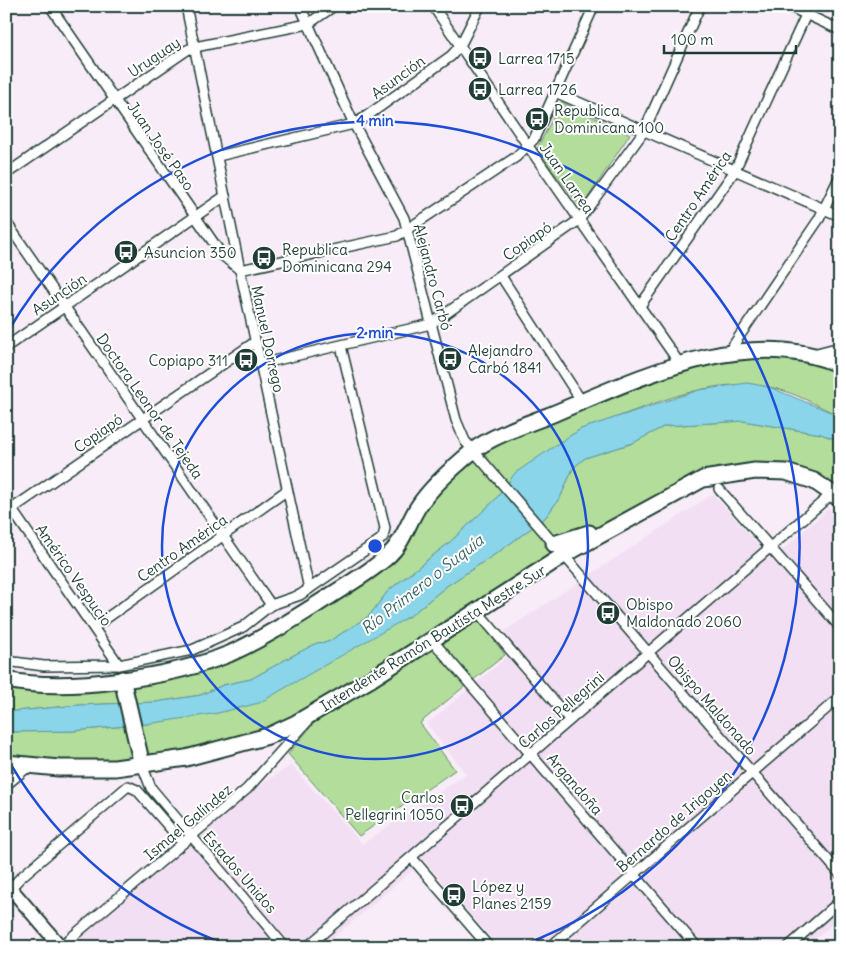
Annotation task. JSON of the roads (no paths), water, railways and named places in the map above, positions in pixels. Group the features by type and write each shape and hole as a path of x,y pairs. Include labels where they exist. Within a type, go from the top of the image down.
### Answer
{"main road":[{"path":"6,680 68,684 120,672 201,664 231,653 273,631 370,571 397,546 425,498 472,451 486,443 582,402 680,364 706,356 767,350 810,355 840,365"},
{"name":"Intendente Ramón Bautista Mestre Sur","path":"6,763 93,769 141,761 186,758 248,743 284,729 323,708 477,611 555,545 617,525 700,480 714,476 754,471 786,472 814,481 836,496"},
{"path":"120,672 141,761"},
{"path":"8,888 60,947"}],"street":[{"name":"Juan José Paso","path":"50,6 113,101 222,256 240,270"},
{"name":"Manuel Dorrego","path":"186,6 286,492 309,589"},
{"name":"Alejandro Carbó","path":"300,6 354,124 408,230 460,432 483,464"},
{"name":"Uruguay","path":"6,174 195,47 308,24 334,6"},
{"name":"Juan Larrea","path":"433,6 680,364"},
{"name":"Asunción","path":"218,156 354,124 450,56 460,46 480,6"},
{"path":"240,270 397,236 516,157 528,146 594,6"},
{"name":"Copiapó","path":"260,364 431,324 579,220 644,131 700,6"},
{"path":"788,6 808,10 840,30"},
{"name":"Centro América","path":"640,306 734,172 808,10"},
{"path":"555,92 734,172 840,216"},
{"path":"728,354 824,210 840,176"},
{"name":"Asunción","path":"6,347 225,196"},
{"name":"Doctora Leonor de Tejeda","path":"6,222 271,604"},
{"path":"501,276 582,402"},
{"name":"Copiapó","path":"9,511 255,342"},
{"path":"6,661 120,672 192,650 243,627 271,604 300,595 383,537 385,528 341,346"},
{"path":"810,355 840,346"},
{"name":"Obispo Maldonado","path":"483,464 840,874"},
{"path":"719,489 840,627"},
{"name":"Centro América","path":"94,627 286,492"},
{"name":"Carlos Pellegrini","path":"307,947 648,652 770,548 836,496"},
{"name":"Américo Vespucio","path":"6,501 9,511 94,627 120,672"},
{"path":"477,611 570,719"},
{"name":"Argandoña","path":"432,640 697,947"},
{"name":"Bernardo de Irigoyen","path":"550,947 840,697"},
{"name":"Ismael Galíndez","path":"60,947 253,784 304,725 323,708"},
{"name":"Estados Unidos","path":"141,761 151,788 285,947"},
{"path":"6,785 29,765"},
{"path":"8,888 128,786 136,790 183,843"},
{"path":"412,858 489,947"},
{"path":"788,947 840,902"}],"water":[{"name":"Río Primero o Suquía","path":"747,383 769,387 840,416 840,441 821,434 743,421 665,426 633,443 585,458 573,468 561,496 545,518 500,551 448,585 410,616 259,703 218,713 147,724 73,731 6,732 6,712 79,705 156,702 201,695 223,685 251,679 317,643 328,642 369,616 388,591 450,542 495,500 515,473 581,429 699,390"}],"place":[{"name":"Larrea 1715","path":"480,58"},
{"name":"Larrea 1726","path":"480,89"},
{"name":"Republica Dominicana 100","path":"537,119"},
{"name":"Asuncion 350","path":"126,252"},
{"name":"Republica Dominicana 294","path":"264,258"},
{"name":"Alejandro Carbó 1841","path":"450,359"},
{"name":"Copiapo 311","path":"246,360"},
{"name":"Obispo Maldonado 2060","path":"608,613"},
{"name":"Carlos Pellegrini 1050","path":"462,806"},
{"name":"López y Planes 2159","path":"454,895"}]}
